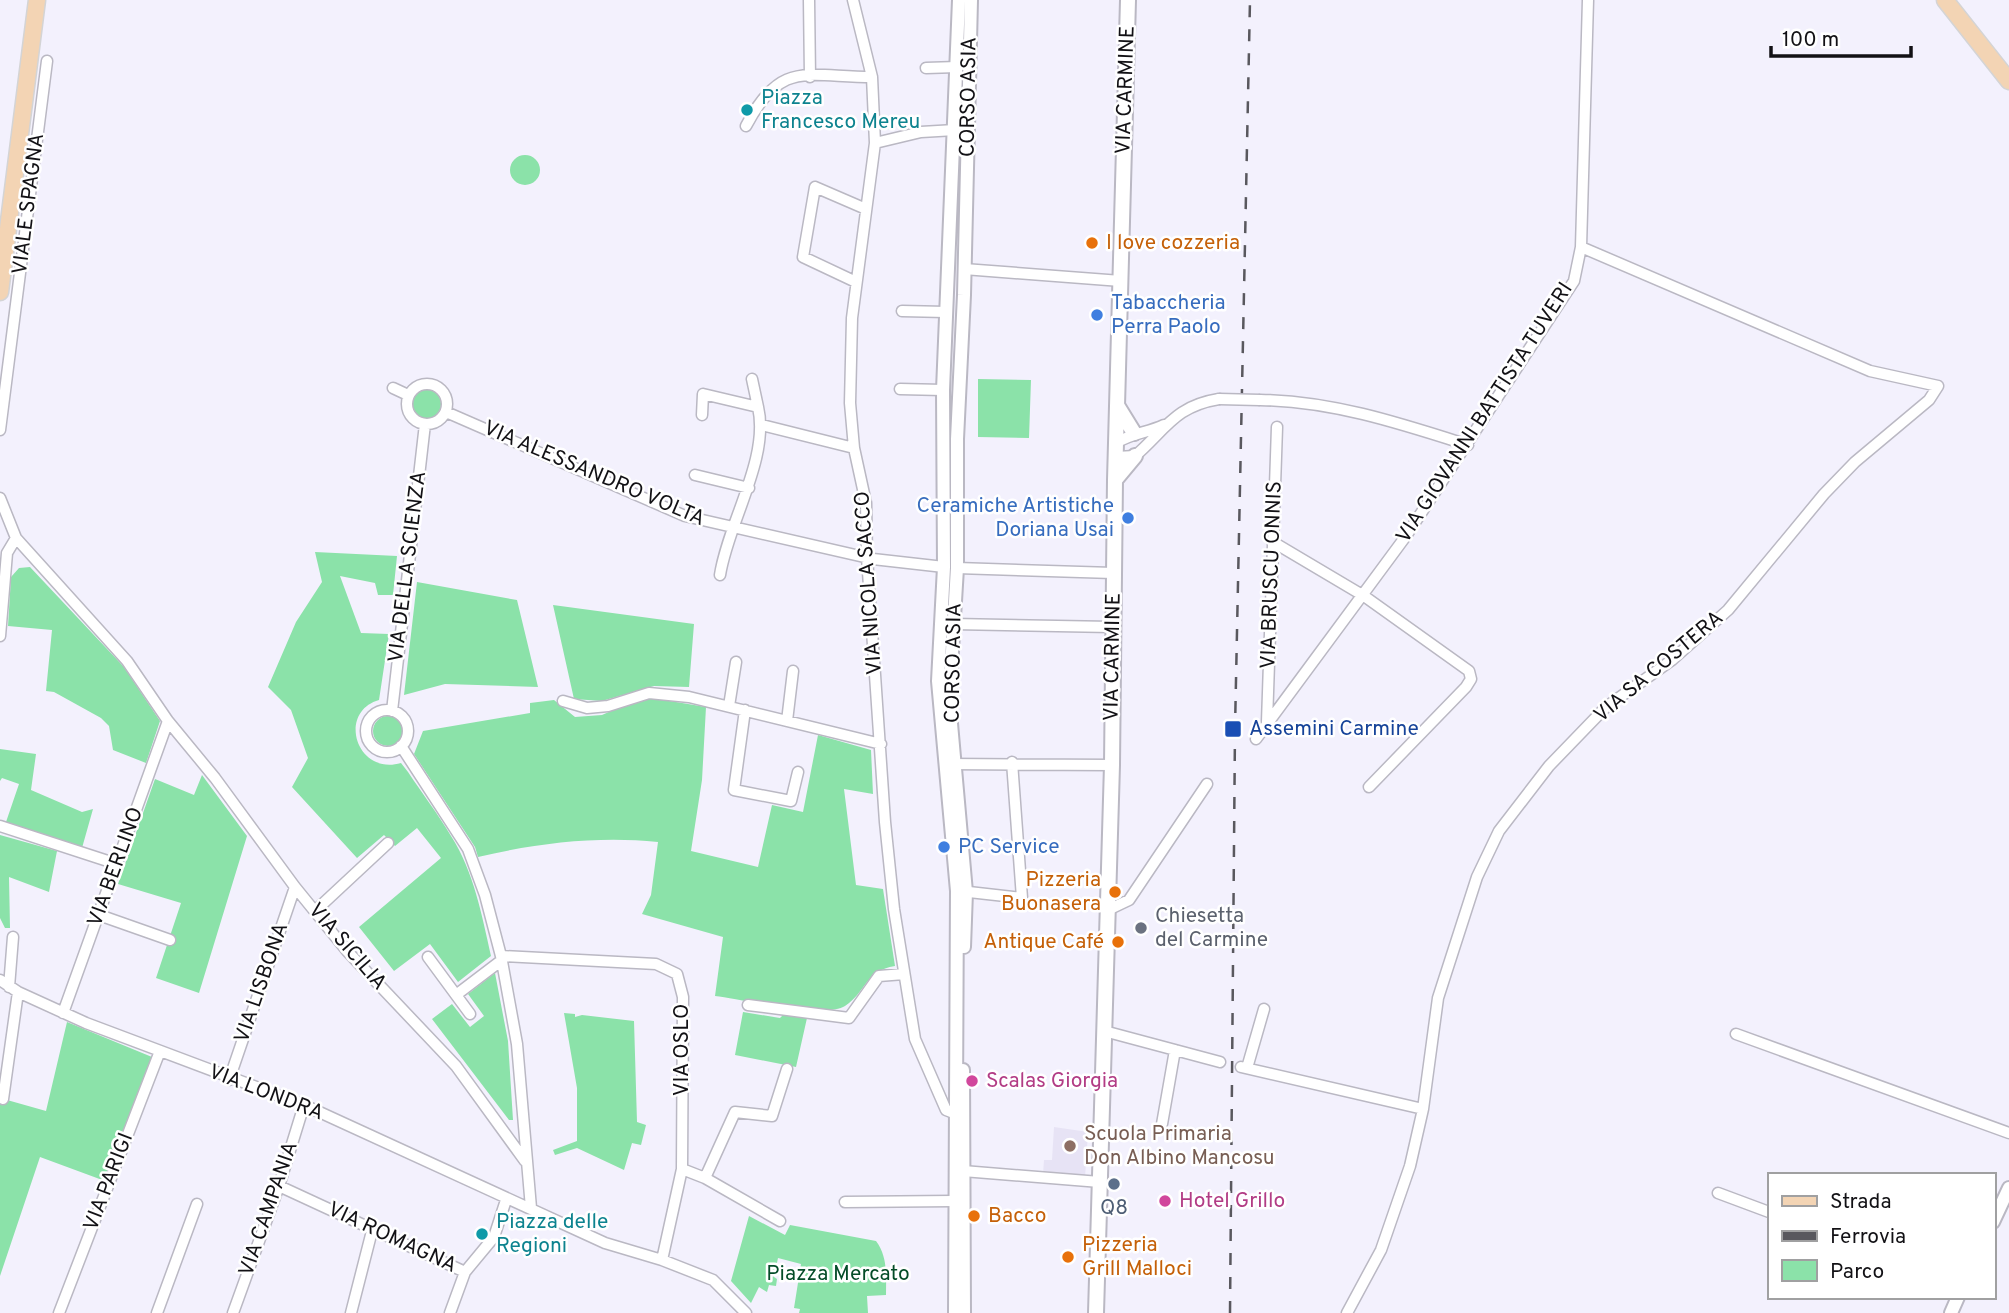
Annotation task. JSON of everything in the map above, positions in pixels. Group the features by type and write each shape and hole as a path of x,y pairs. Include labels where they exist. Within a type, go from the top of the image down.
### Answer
{"main road":[{"path":"0,206 27,0"},
{"path":"0,292 37,0"},
{"name":"VIA CARMINE","path":"1096,1313 1112,765 1113,573 1128,0"},
{"path":"1945,0 2009,81"},
{"path":"1117,405 1133,433"},
{"path":"1115,480 1135,456"}],"street":[{"path":"809,0 810,76"},
{"name":"VIA NICOLA SACCO","path":"853,0 872,78 875,143 852,318 850,403 854,448 866,503 867,557 894,909 915,1039 946,1110 959,1115"},
{"name":"CORSO ASIA","path":"951,764 949,701 953,624 943,390 959,0"},
{"name":"CORSO ASIA","path":"951,764 938,681 951,568 964,269 971,0"},
{"name":"VIA GIOVANNI BATTISTA TUVERI","path":"1256,739 1364,596 1468,444 1574,281 1581,247 1587,0"},
{"name":"VIALE SPAGNA","path":"0,430 47,61"},
{"path":"926,68 957,67"},
{"path":"746,126 772,86 790,76 872,78"},
{"path":"875,143 921,132 955,130"},
{"path":"856,282 803,257 807,225 815,187 866,209"},
{"name":"VIA SA COSTERA","path":"1347,1313 1381,1250 1410,1166 1423,1109 1438,998 1476,877 1499,831 1549,766 1606,708 1672,660 1728,610 1824,494 1864,454 1929,400 1938,386 1870,371 1581,247"},
{"path":"964,269 1121,282"},
{"path":"902,311 946,312"},
{"path":"720,575 731,529 748,488 762,425 752,379"},
{"path":"432,384 443,392 446,412 437,422 425,424 409,414 408,395 418,385 432,384"},
{"path":"393,388 408,395"},
{"path":"900,389 943,390"},
{"path":"702,415 703,394 758,407"},
{"path":"1170,423 1149,432 1133,433 1116,450 1135,456 1193,404 1219,400 1304,401 1360,412 1468,444"},
{"name":"VIA ALESSANDRO VOLTA","path":"446,412 631,494 685,516 731,529 867,557 951,568 1113,573"},
{"name":"VIA DELLA SCIENZA","path":"392,710 425,424"},
{"path":"762,425 854,448"},
{"name":"VIA BRUSCU ONNIS","path":"1267,723 1277,427"},
{"path":"695,475 748,488"},
{"name":"VIA SICILIA","path":"0,498 16,538 127,661 168,721 215,778 295,887 347,951 456,1066 526,1161 531,1208"},
{"path":"0,636 7,554 16,538"},
{"path":"1273,542 1364,596 1469,671 1471,679 1369,787"},
{"path":"953,624 1112,627"},
{"path":"729,706 737,662"},
{"path":"787,721 793,671"},
{"path":"563,701 587,708 608,706 649,693 689,697 881,744"},
{"path":"392,710 403,717 408,729 401,746 382,751 367,736 372,716 392,710"},
{"path":"745,710 734,790 791,801 799,772"},
{"name":"VIA BERLINO","path":"63,1013 79,955 99,915 168,721"},
{"path":"401,746 468,849 485,895 502,958 517,1044 526,1161"},
{"path":"962,891 1022,898 1012,762"},
{"path":"955,1313 953,1202 959,1115 962,891 951,764 1012,762 1112,765"},
{"path":"1108,910 1129,900 1207,784"},
{"path":"0,826 117,864"},
{"path":"315,911 388,843"},
{"name":"VIA LISBONA","path":"229,1080 295,887"},
{"path":"99,915 170,940"},
{"path":"3,1099 13,937"},
{"path":"428,957 470,1014"},
{"path":"456,995 502,958"},
{"name":"VIA OSLO","path":"502,958 656,964 677,974 683,997 682,1169 662,1260"},
{"path":"748,1005 849,1018 879,976 904,974"},
{"name":"VIA LONDRA","path":"9,986 63,1013 229,1080 304,1105 506,1199 531,1208"},
{"path":"1264,1010 1244,1068 1423,1109"},
{"path":"1104,1031 1220,1062"},
{"path":"1736,1034 2009,1133"},
{"path":"1162,1124 1175,1050"},
{"name":"VIA PARIGI","path":"59,1313 160,1051"},
{"path":"705,1178 735,1112 772,1116 787,1069"},
{"name":"VIA CAMPANIA","path":"233,1313 279,1186 304,1105"},
{"path":"959,1115 963,1171 964,1313"},
{"path":"503,1129 521,1121"},
{"path":"682,1169 705,1178 780,1221"},
{"path":"963,1171 1100,1182"},
{"name":"VIA ROMAGNA","path":"279,1186 373,1227 465,1272 450,1313"},
{"path":"1995,1218 2009,1188"},
{"path":"1718,1193 1768,1212"},
{"path":"465,1272 495,1237 506,1199"},
{"path":"845,1202 953,1202"},
{"path":"158,1313 197,1204"},
{"path":"531,1208 605,1243 662,1260 713,1280 746,1313"},
{"path":"351,1313 373,1227"}],"shaded area":[{"name":"Scuola Primaria Don Albino Mancosu","path":"1054,1127 1088,1132 1085,1178 1043,1174 1044,1160 1052,1160"}],"green space":[{"path":"525,155 535,160 540,170 535,180 525,185 515,180 510,170 515,160"},
{"path":"978,379 1031,380 1029,438 978,437"},
{"path":"426,389 436,394 441,404 436,414 426,419 416,414 411,404 416,394"},
{"path":"315,552 397,556 393,595 378,595 375,583 340,576 361,633 389,634 379,700 366,707 358,717 357,741 363,752 373,760 385,765 401,763 446,828 466,864 491,956 458,982 430,944 394,971 359,927 441,858 417,828 395,846 384,835 357,858 292,787 308,758 291,710 268,687 296,622 322,582"},
{"path":"30,567 124,667 160,721 146,763 113,750 109,726 101,718 54,692 46,691 52,630 8,626 11,577 19,568"},
{"path":"417,582 517,600 538,687 445,684 404,695"},
{"path":"553,605 694,624 689,687 654,686 602,701 574,699"},
{"path":"652,698 706,707 702,780 691,851 758,867 772,805 803,812 818,735 871,750 873,794 844,789 856,885 883,889 895,966 878,972 845,1006 835,1009 802,1009 715,996 723,937 642,914 651,895 658,842 568,842 478,857 475,847 414,754 423,731 530,713 530,703 554,700 575,717 602,715 638,699"},
{"path":"388,716 398,721 403,731 398,741 388,746 378,741 373,731 378,721"},
{"path":"0,749 36,754 31,790 82,812 93,809 82,848 6,822 19,784 2,778 0,781"},
{"path":"202,775 247,836 199,993 156,978 181,903 118,884 155,779 194,795"},
{"path":"0,835 57,851 49,892 9,877 10,928 5,928 0,918"},
{"path":"495,973 508,1041 513,1120 509,1120 432,1019 452,1004 470,1027 484,1016 468,994"},
{"path":"743,1012 780,1018 784,1014 807,1018 796,1067 735,1055"},
{"path":"564,1013 575,1014 575,1017 582,1015 634,1021 637,1122 646,1125 641,1145 632,1143 624,1170 577,1148 555,1155 553,1150 577,1141 577,1088"},
{"path":"67,1022 152,1057 105,1181 40,1157 0,1276 0,1098 46,1111"},
{"name":"Piazza Mercato","path":"749,1216 785,1235 790,1225 876,1241 884,1260 886,1295 867,1296 868,1313 799,1313 800,1309 794,1308 801,1264 778,1258 774,1277 777,1279 776,1286 769,1285 767,1292 759,1287 751,1303 731,1281"}],"railway":[{"path":"1230,1313 1235,729 1250,0"}],"place":[{"name":"Piazza Francesco Mereu","path":"747,110"},
{"name":"I love cozzeria","path":"1092,243"},
{"name":"Tabaccheria Perra Paolo","path":"1097,315"},
{"name":"Ceramiche Artistiche Doriana Usai","path":"1128,518"},
{"name":"Assemini Carmine","path":"1233,729"},
{"name":"PC Service","path":"944,847"},
{"name":"Pizzeria Buonasera","path":"1115,892"},
{"name":"Chiesetta del Carmine","path":"1141,928"},
{"name":"Antique Café","path":"1118,942"},
{"name":"Scalas Giorgia","path":"972,1081"},
{"name":"Scuola Primaria Don Albino Mancosu","path":"1070,1146"},
{"name":"Q8","path":"1114,1184"},
{"name":"Hotel Grillo","path":"1165,1201"},
{"name":"Bacco","path":"974,1216"},
{"name":"Piazza delle Regioni","path":"482,1234"},
{"name":"Pizzeria Grill Malloci","path":"1068,1257"}]}
